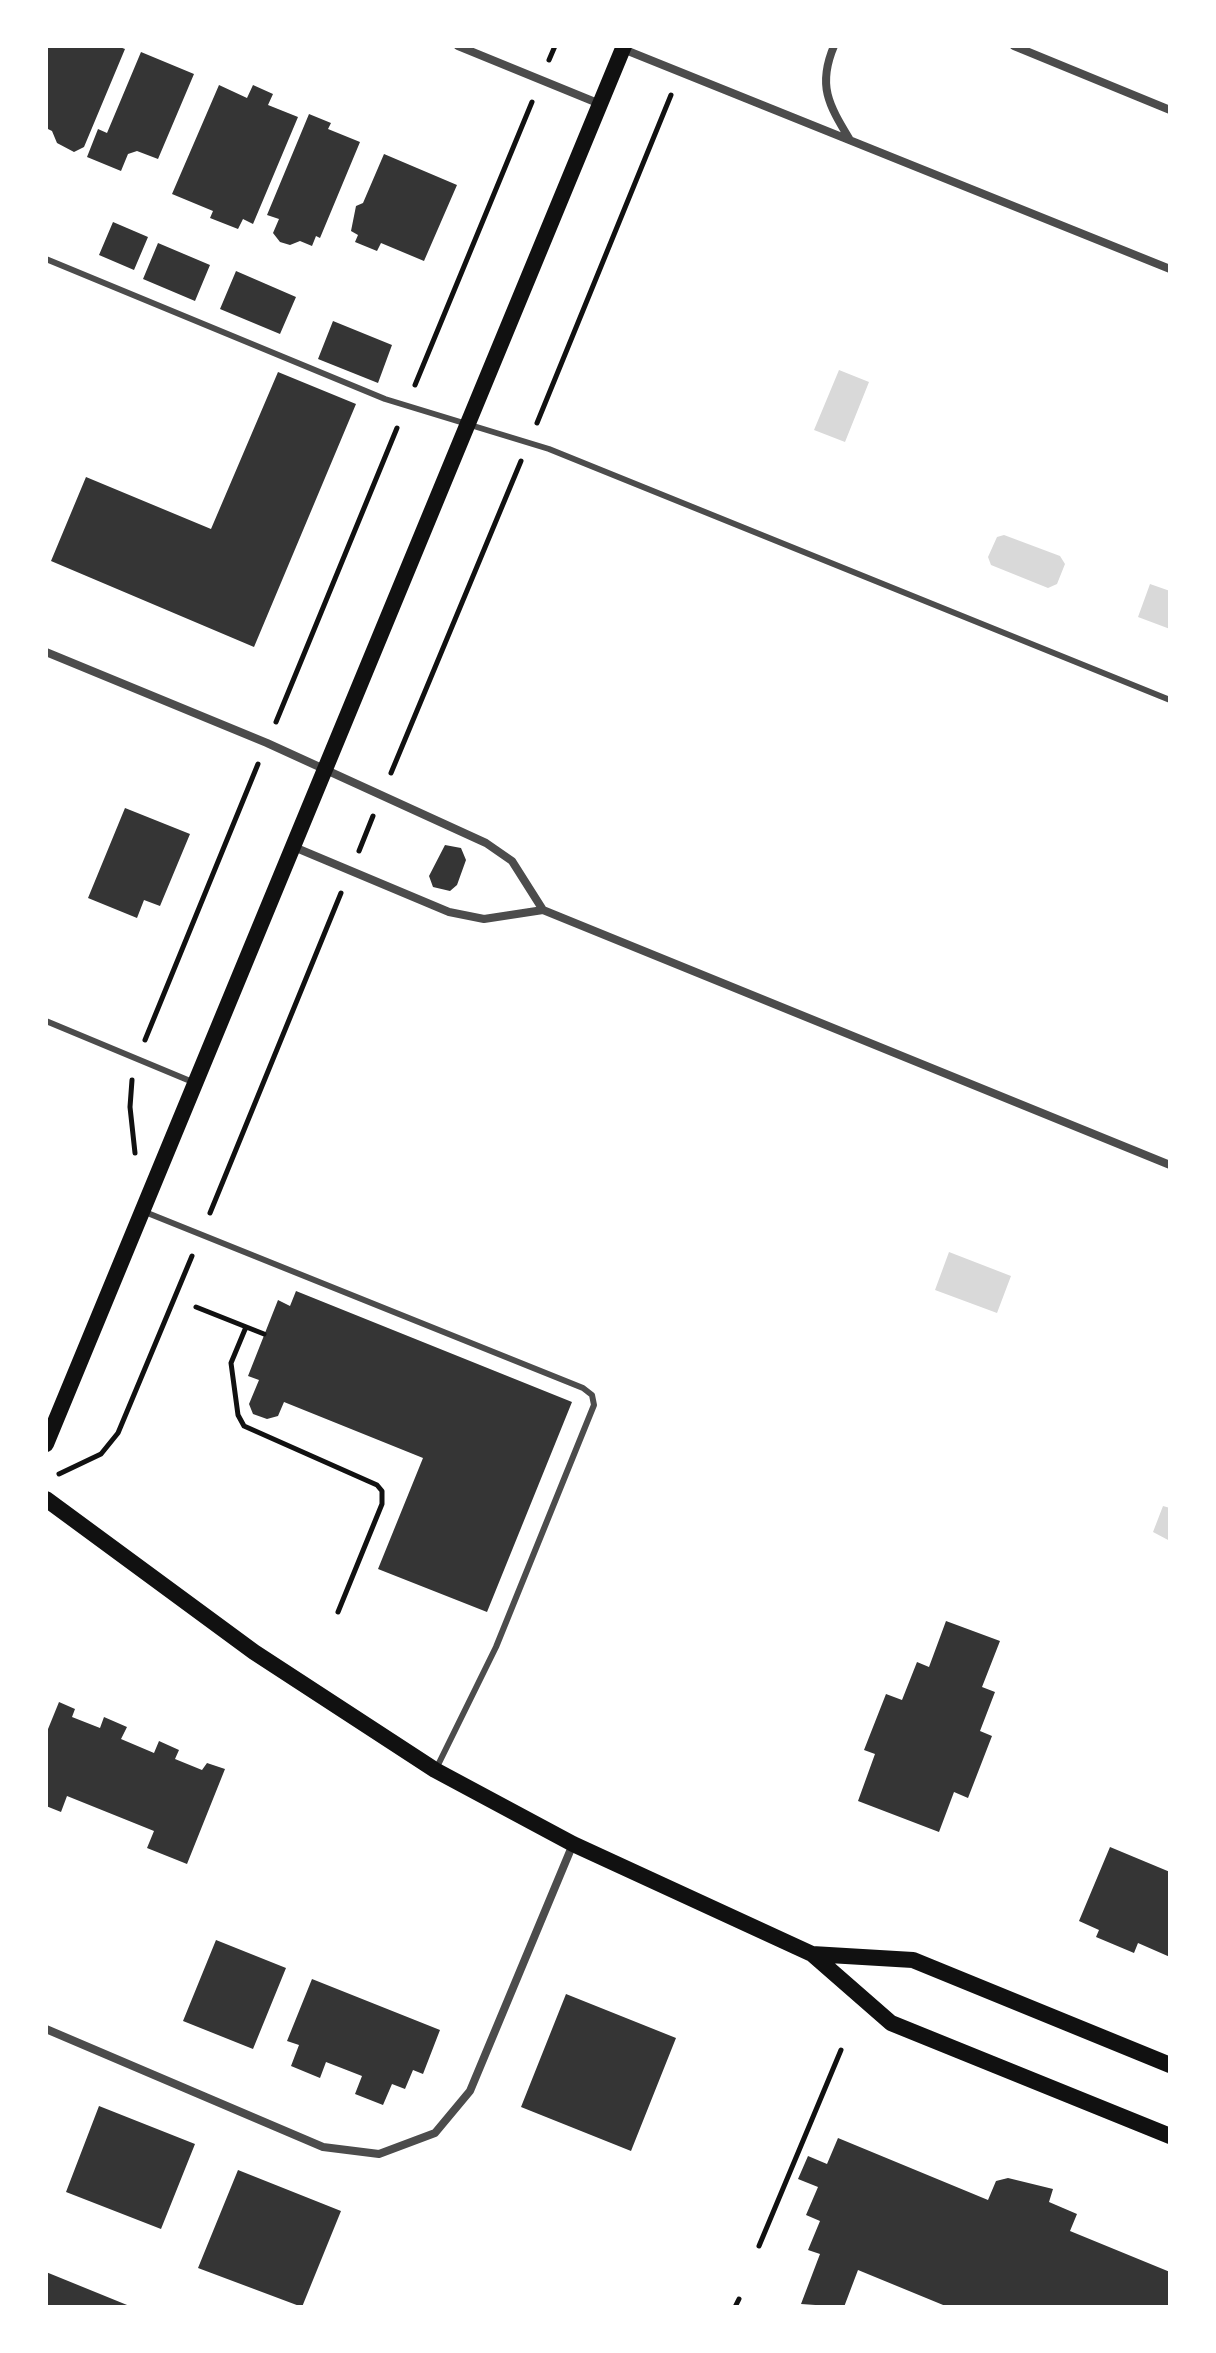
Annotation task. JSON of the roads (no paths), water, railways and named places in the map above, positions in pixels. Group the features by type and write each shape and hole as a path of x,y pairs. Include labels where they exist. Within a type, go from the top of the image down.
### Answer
{"main road":[{"path":"46,1444 623,47"},
{"path":"46,1499 90,1528 254,1652 435,1770 573,1844 812,1954 891,2023 1170,2136"},
{"path":"812,1954 913,1960 1170,2065"}],"street":[{"path":"458,46 600,104"},
{"path":"834,46 824,69 828,102 850,140"},
{"path":"1014,46 1170,110"},
{"path":"623,47 1170,269"},
{"path":"46,652 267,743 476,838 512,861 543,910"},
{"path":"294,847 420,902 460,915 484,919 543,910 1170,1165"},
{"path":"46,2029 323,2147 379,2154 435,2133 470,2091 573,1844"}],"lane":[{"path":"46,259 406,407 529,443 1170,700"},
{"path":"46,1021 195,1083"},
{"path":"143,1211 583,1388 592,1395 594,1405 496,1647 435,1770"}]}
